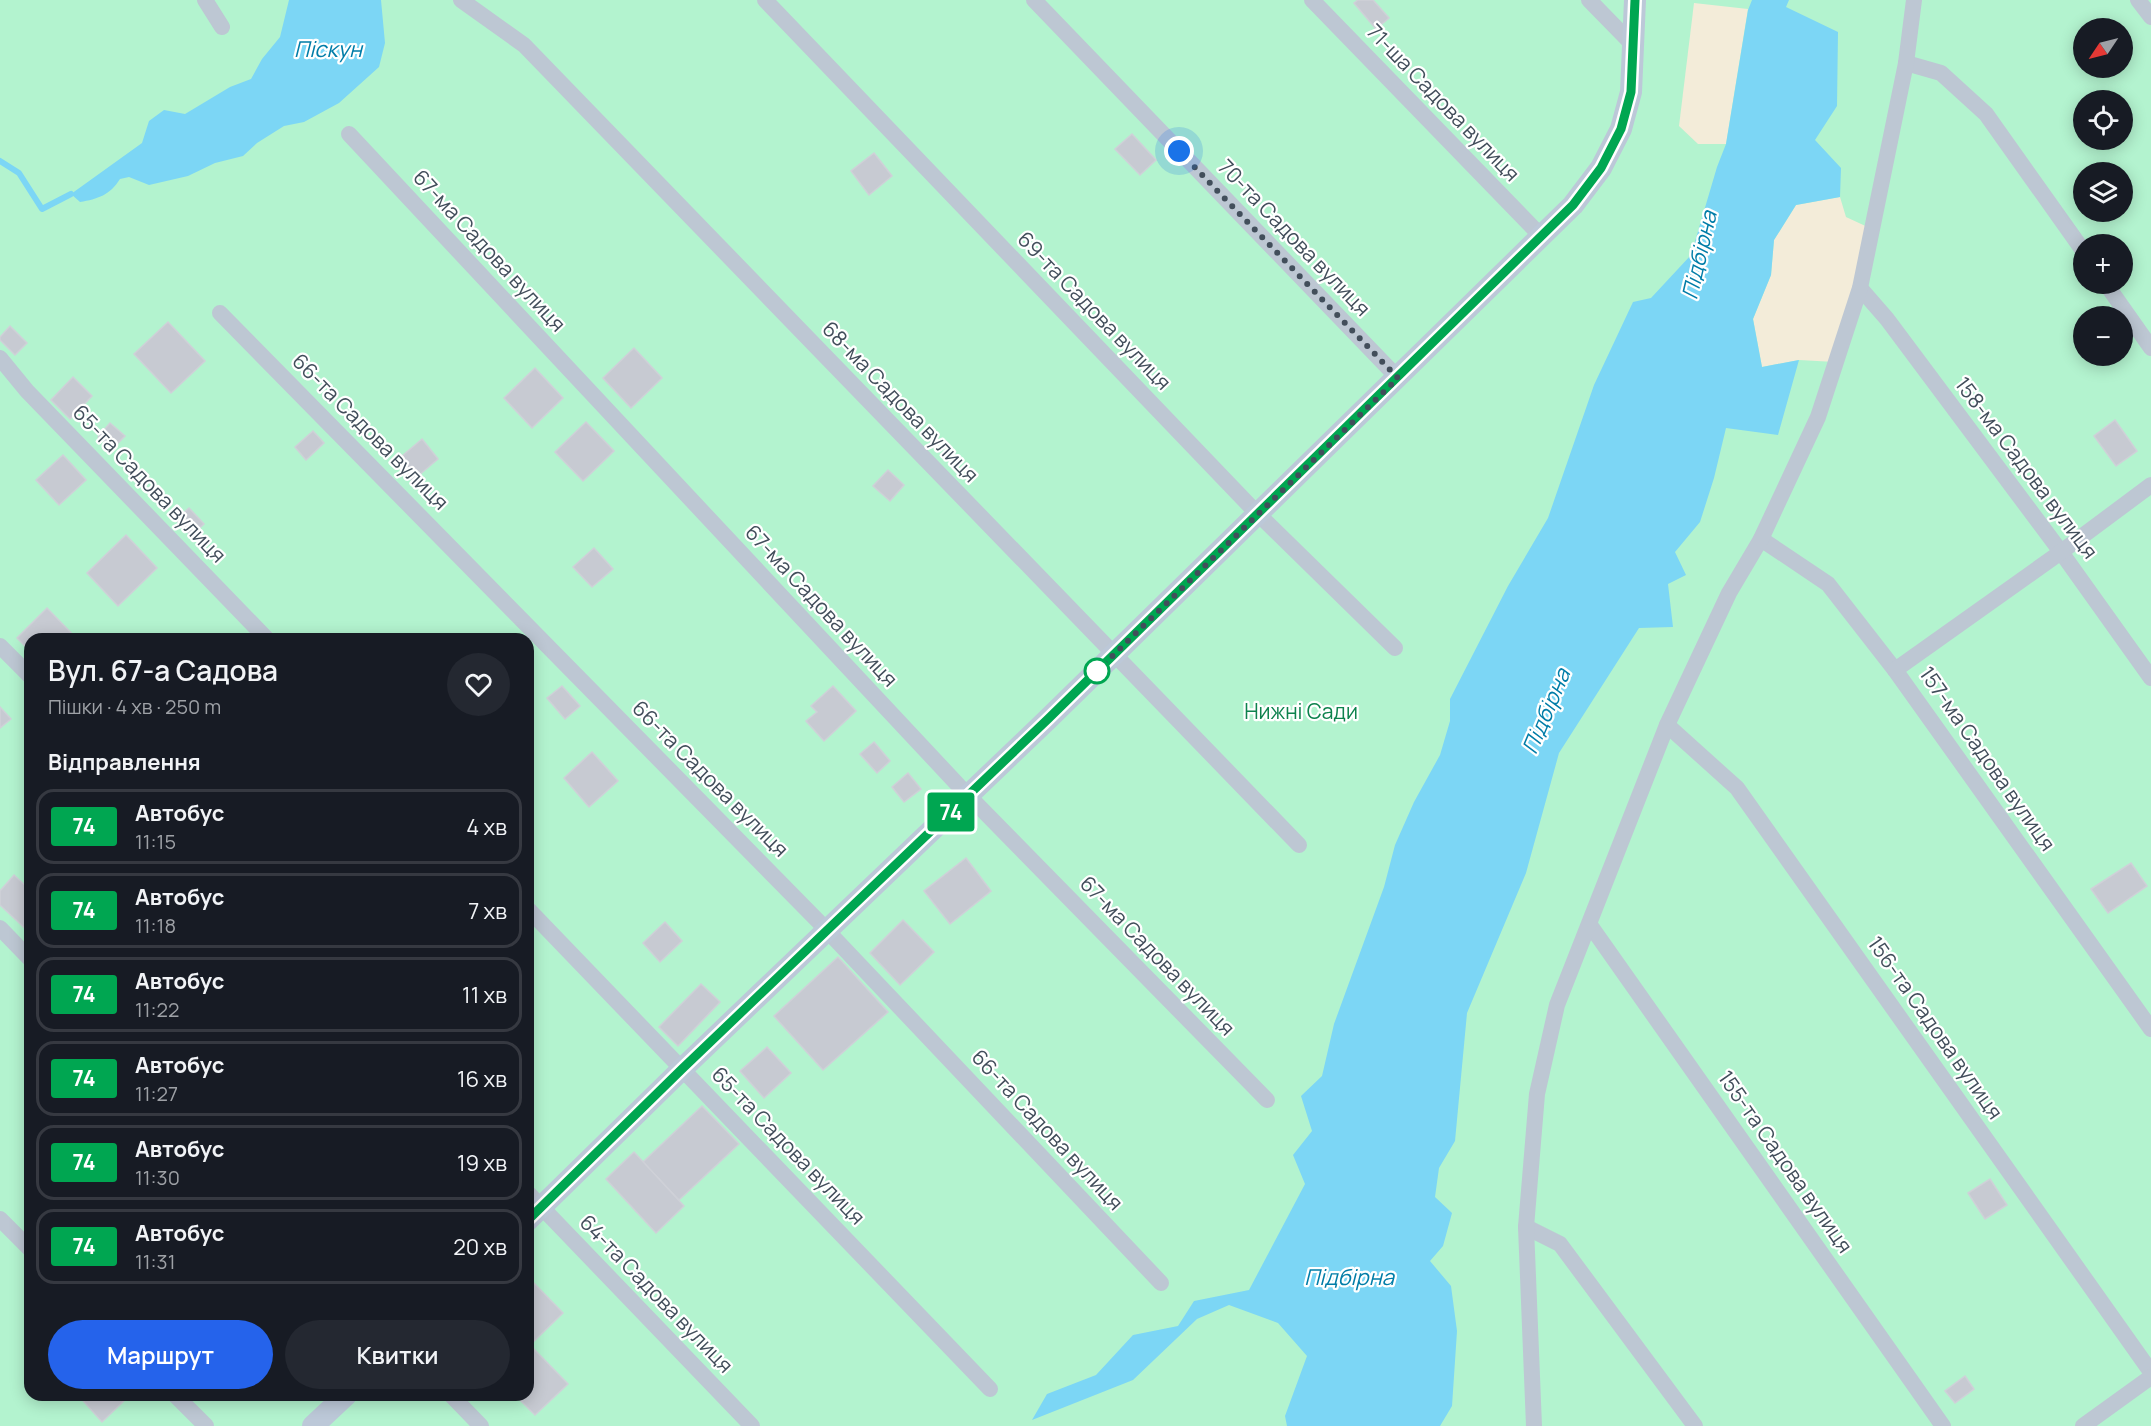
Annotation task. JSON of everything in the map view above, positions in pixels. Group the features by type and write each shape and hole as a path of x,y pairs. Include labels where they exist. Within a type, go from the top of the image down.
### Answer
{"street":[{"path":"205,0 222,27"},
{"name":"68-ма Садова вулиця","path":"461,0 524,45 1299,845"},
{"name":"69-та Садова вулиця","path":"765,0 1258,514 1395,648"},
{"name":"70-та Садова вулиця","path":"1034,0 1398,378"},
{"name":"71-ша Садова вулиця","path":"1312,0 1542,237"},
{"path":"1589,0 1633,45"},
{"path":"534,1204 682,1069 968,795 1573,205 1601,168 1621,129 1631,92 1635,0"},
{"path":"1534,1426 1526,1227 1537,1094 1557,1005 1667,725 1729,593 1761,540 1818,417 1860,288 1906,63 1914,0"},
{"path":"2138,0 2151,17"},
{"path":"1906,63 1941,73 1986,114 2073,237"},
{"name":"67-ма Садова вулиця","path":"349,134 968,795 1268,1100"},
{"name":"158-ма Садова вулиця","path":"1860,288 1887,319 2061,552 2151,678"},
{"path":"2113,294 2151,348"},
{"name":"66-та Садова вулиця","path":"220,313 827,930 1161,1283"},
{"name":"65-та Садова вулиця","path":"0,358 27,391 261,633"},
{"path":"1895,670 2151,485"},
{"name":"157-ма Садова вулиця","path":"1761,540 1828,584 1895,670 2151,1029"},
{"path":"0,646 24,670"},
{"name":"156-та Садова вулиця","path":"1667,725 1737,788 2151,1372"},
{"name":"65-та Садова вулиця","path":"534,915 990,1389"},
{"name":"155-та Садова вулиця","path":"1590,925 1943,1426"},
{"path":"0,928 24,953"},
{"name":"64-та Садова вулиця","path":"534,1208 752,1426"},
{"path":"0,1219 24,1243"},
{"path":"1526,1227 1560,1244 1695,1426"},
{"path":"2083,1426 2151,1377"},
{"path":"181,1401 206,1426"},
{"path":"313,1426 340,1401"},
{"path":"457,1401 482,1426"}],"green space":[{"name":"Нижні Сади","path":"0,0 2151,0 2151,1426 0,1426"}],"sand":[{"path":"1694,3 1748,9 1726,144 1698,144 1679,126"},
{"path":"1840,197 1846,217 1872,229 1835,362 1799,360 1762,367 1753,319 1771,275 1774,240 1796,205"}],"water":[{"name":"Піскун","path":"289,0 381,0 385,43 379,67 339,103 304,122 284,126 257,143 243,156 215,163 188,176 149,185 129,177 120,179 108,193 86,201 80,202 71,194 142,143 149,121 164,110 185,114 230,87 251,79 262,59 280,37"},
{"name":"Підбірна","path":"1752,0 1789,0 1786,7 1838,32 1837,106 1815,140 1841,168 1840,197 1796,205 1774,240 1771,275 1753,319 1762,367 1799,360 1778,435 1726,428 1700,522 1675,552 1686,575 1668,584 1673,627 1639,628 1559,753 1526,873 1467,1013 1455,1141 1439,1168 1435,1197 1452,1213 1443,1246 1430,1261 1451,1286 1457,1331 1452,1406 1440,1426 1287,1426 1285,1416 1307,1356 1278,1323 1229,1305 1197,1319 1133,1380 1032,1420 1047,1394 1096,1375 1133,1335 1178,1326 1194,1301 1249,1290 1305,1184 1293,1155 1312,1131 1301,1096 1322,1076 1334,1024 1384,887 1395,845 1414,802 1440,755 1450,721 1450,699 1508,586 1548,518 1594,385 1633,302 1651,298 1691,255 1726,144 1748,10"}],"building":[{"path":"1358,0 1373,0 1389,18 1376,29 1354,3"},
{"path":"1132,134 1156,160 1140,175 1115,149"},
{"path":"874,153 892,176 869,195 851,171"},
{"path":"168,322 205,361 171,393 134,354"},
{"path":"10,326 27,343 15,355 0,340"},
{"path":"634,348 662,378 631,408 603,378"},
{"path":"535,368 563,398 532,428 504,398"},
{"path":"73,377 92,396 70,419 51,400"},
{"path":"2115,420 2137,451 2116,466 2094,436"},
{"path":"586,422 614,451 583,481 555,452"},
{"path":"110,423 125,436 112,449 98,437"},
{"path":"313,431 324,443 306,460 295,447"},
{"path":"422,439 438,459 412,481 395,462"},
{"path":"63,455 86,480 59,505 36,480"},
{"path":"888,470 904,485 890,501 873,486"},
{"path":"189,508 204,524 191,536 176,520"},
{"path":"126,535 157,568 118,606 87,573"},
{"path":"594,548 613,569 592,587 573,567"},
{"path":"47,608 71,633 24,633 24,645 17,638"},
{"path":"562,686 580,706 565,719 547,698"},
{"path":"833,686 856,711 824,741 806,721 817,712 811,706"},
{"path":"0,707 11,719 0,728"},
{"path":"874,742 890,761 877,773 860,754"},
{"path":"592,752 618,781 589,807 564,778"},
{"path":"908,773 921,789 904,802 892,787"},
{"path":"966,858 991,891 950,924 924,891"},
{"path":"2131,863 2147,886 2108,913 2091,889"},
{"path":"14,875 24,884 24,927 0,905 0,891"},
{"path":"903,920 934,952 900,985 870,953"},
{"path":"665,922 682,941 660,962 643,943"},
{"path":"838,957 888,1012 823,1070 774,1016"},
{"path":"701,984 720,1002 678,1046 659,1027"},
{"path":"767,1047 791,1073 764,1098 740,1071"},
{"path":"702,1106 739,1144 679,1200 643,1162"},
{"path":"634,1152 684,1206 656,1233 606,1179"},
{"path":"1990,1179 2007,1205 1985,1219 1968,1193"},
{"path":"534,1283 563,1313 534,1341"},
{"path":"534,1349 568,1384 535,1415 521,1401 534,1401"},
{"path":"1965,1376 1974,1389 1955,1403 1945,1391"},
{"path":"83,1401 124,1401 102,1422"}],"waterway":[{"path":"0,161 19,173 42,209 71,194"}],"bus line":[{"name":"74","path":"534,1214 682,1069 1048,719 1573,205 1601,168 1621,129 1631,92 1635,0"}],"route":[{"path":"1097,671 1398,378 1179,151"}]}
